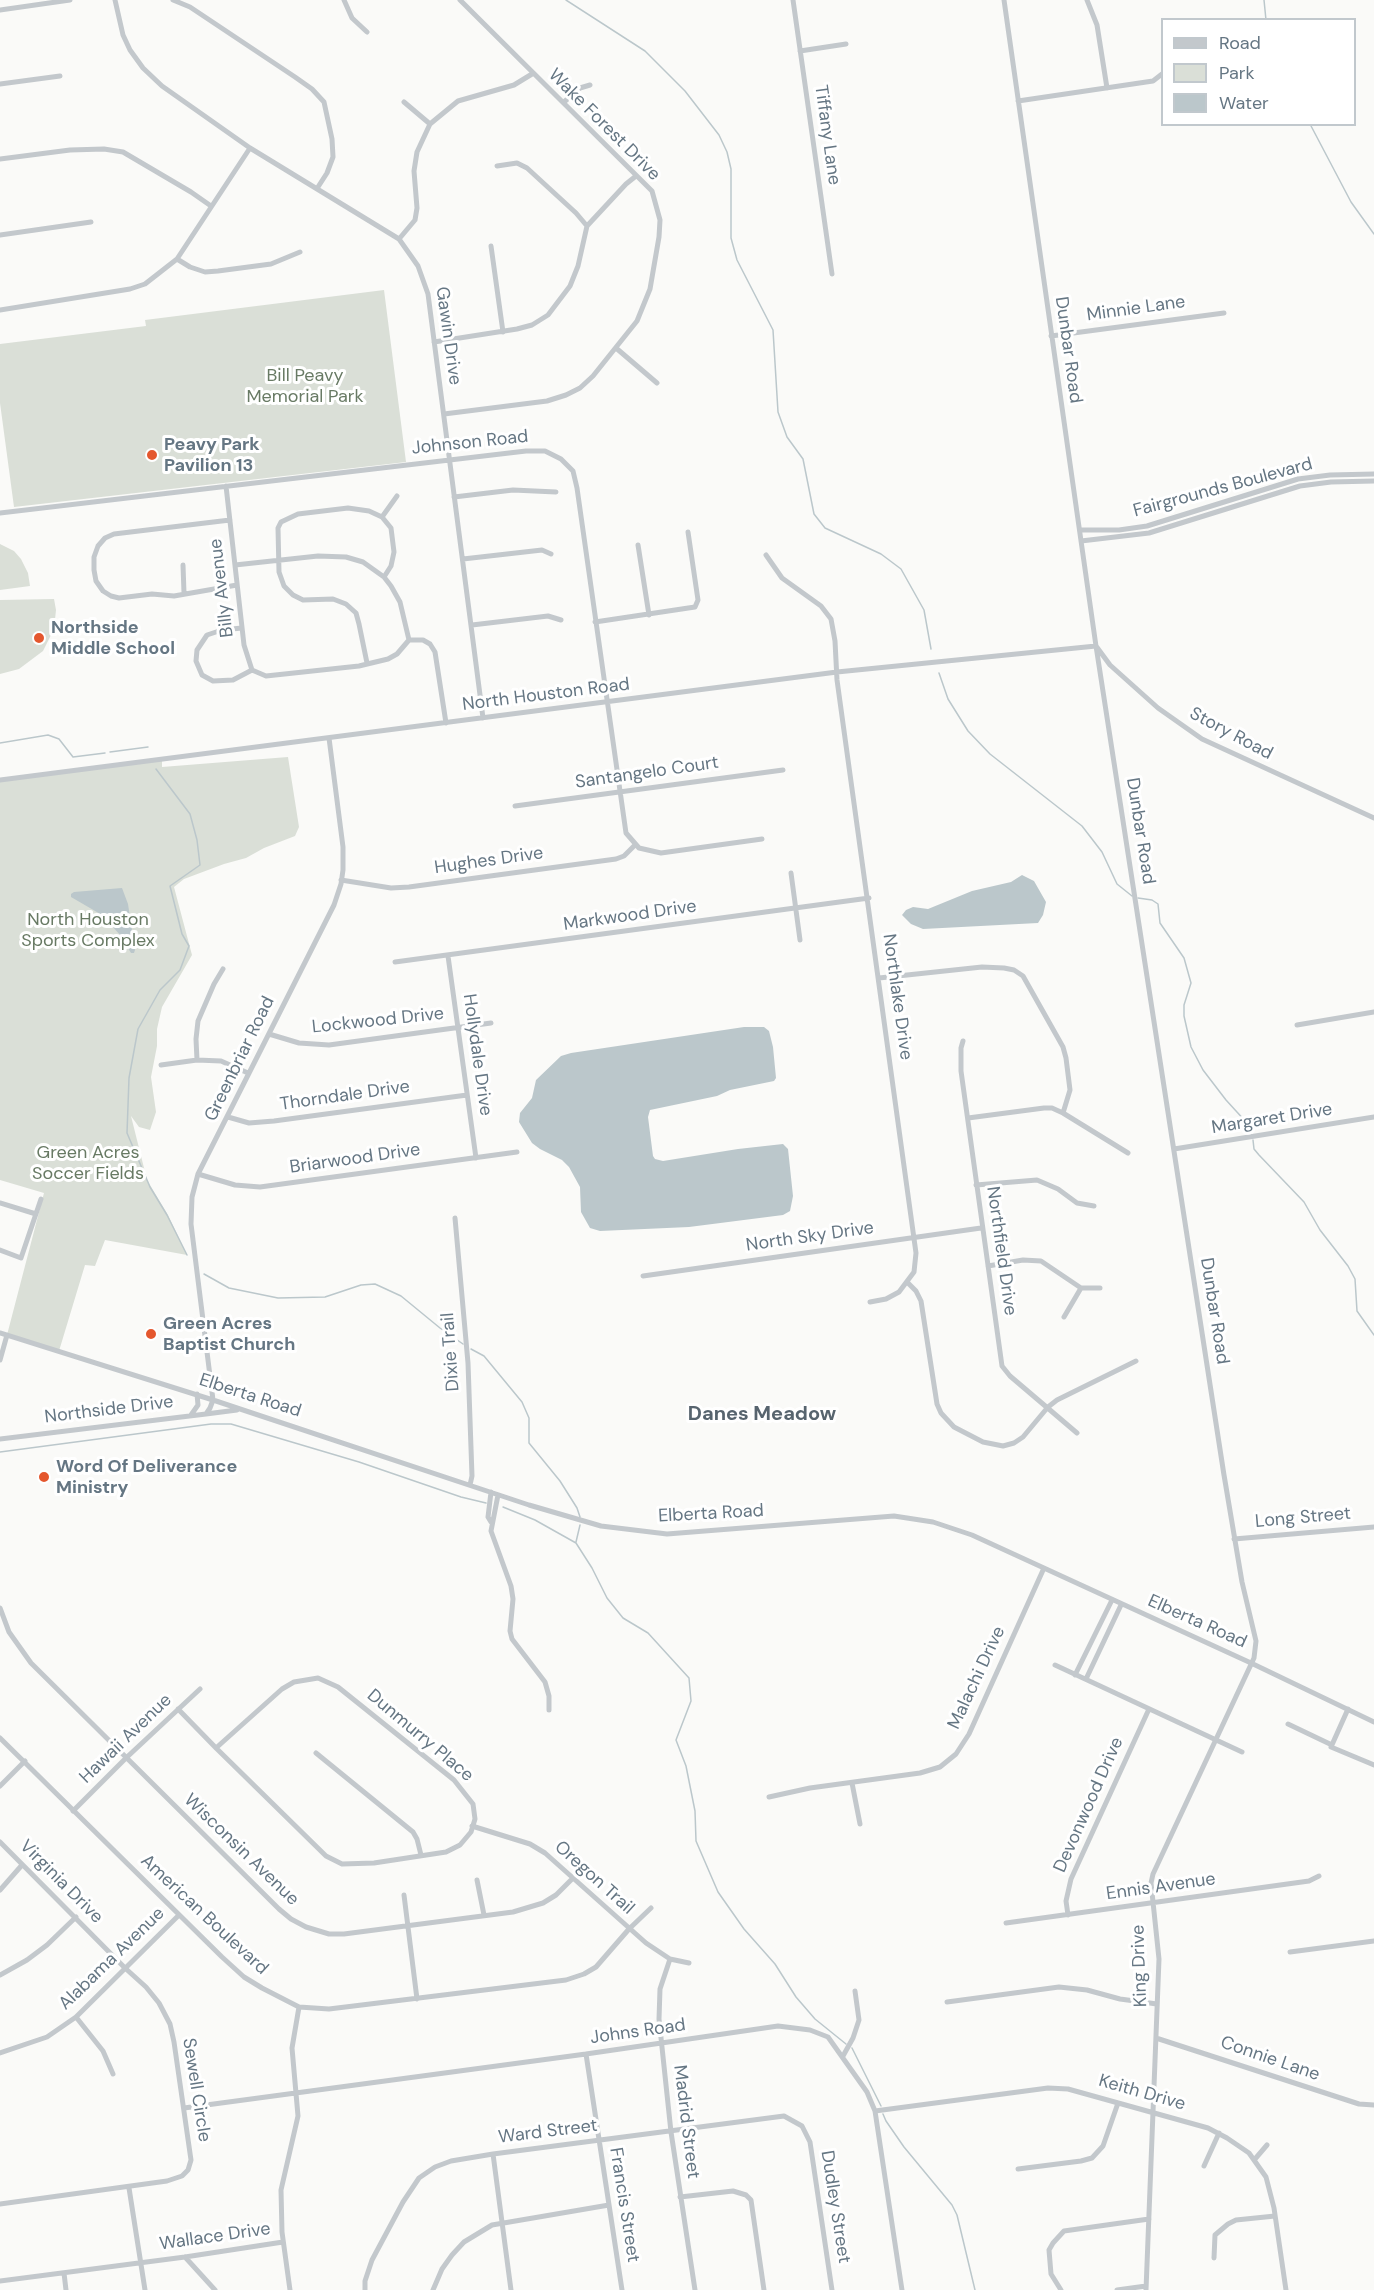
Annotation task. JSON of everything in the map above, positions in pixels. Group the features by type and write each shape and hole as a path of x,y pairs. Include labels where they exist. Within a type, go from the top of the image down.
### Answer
{"street":[{"path":"0,9 70,0"},
{"name":"Gawin Drive","path":"115,0 123,35 130,50 143,68 162,86 250,148 399,238 424,279 428,294 483,718"},
{"path":"173,0 190,7 296,77 324,102 333,157 318,187"},
{"path":"190,7 195,0"},
{"path":"344,0 352,18 367,32"},
{"name":"Wake Forest Drive","path":"444,414 547,401 566,396 580,388 593,376 637,321 650,289 660,220 652,191 460,0"},
{"name":"Tiffany Lane","path":"793,0 832,274"},
{"name":"Dunbar Road","path":"1004,0 1096,646 1234,1539 1242,1582 1256,1632 1256,1649 1251,1663"},
{"path":"1087,0 1097,25 1107,88"},
{"path":"800,51 846,44"},
{"path":"399,238 415,220 417,208 414,171 417,152 430,124 458,100 514,85 532,74"},
{"path":"1018,101 1153,81 1161,75"},
{"path":"0,84 60,76"},
{"path":"564,102 580,88 590,85"},
{"path":"404,102 430,124"},
{"path":"0,159 104,148 123,152 211,206"},
{"path":"0,310 130,289 145,284 177,259 250,148"},
{"path":"497,166 517,164 527,168 587,226"},
{"path":"434,342 532,326 548,315 570,286 578,266 587,226 636,176"},
{"path":"0,235 91,222"},
{"path":"491,246 503,332"},
{"path":"177,259 205,272 272,264 300,252"},
{"name":"Minnie Lane","path":"1051,336 1224,313"},
{"path":"616,348 657,383"},
{"name":"Johnson Road","path":"0,513 526,451 545,451 561,459 573,471 623,825 635,845"},
{"path":"1372,474 1372,481"},
{"name":"Fairgrounds Boulevard","path":"1080,530 1119,530 1147,526 1298,479 1330,475 1372,474"},
{"name":"Fairgrounds Boulevard","path":"1081,541 1149,533 1300,486 1331,482 1372,481"},
{"name":"Billy Avenue","path":"226,486 244,645 252,670"},
{"path":"454,497 513,490 556,492"},
{"path":"382,517 397,496"},
{"path":"367,663 356,613 346,604 333,599 303,600 292,595 284,586 279,572 278,528 281,522 298,514 348,508 369,511 382,517 391,528 394,552 391,566 384,577"},
{"path":"230,520 124,532 105,538 98,546 94,557 96,581 103,591 111,596 128,598 145,595 174,596 237,585"},
{"path":"596,622 695,608 698,600 688,532"},
{"path":"638,545 649,615"},
{"path":"463,560 542,550 551,554"},
{"name":"Northlake Drive","path":"766,555 782,578 821,606 831,619 915,1237 914,1272 908,1283"},
{"path":"235,565 318,556 346,557 363,562 384,577 400,602 409,640"},
{"path":"183,565 184,593"},
{"path":"472,625 548,616 561,620"},
{"path":"242,628 222,630 207,635 197,650 196,661 202,675 213,681 233,680 252,670 266,676 337,669 388,659 397,654 409,640 423,640 430,644 435,652 446,723"},
{"name":"North Houston Road","path":"0,780 837,672 1096,646"},
{"name":"Story Road","path":"1096,646 1110,665 1158,708 1202,739 1374,818"},
{"name":"Greenbriar Road","path":"213,1400 191,1224 192,1197 198,1174 334,905 341,880 343,847 329,738"},
{"name":"Santangelo Court","path":"515,806 783,770"},
{"path":"635,845 650,852 661,853 762,839"},
{"name":"Hughes Drive","path":"341,880 391,888 409,887 616,859 624,856 635,845"},
{"path":"791,873 800,940"},
{"name":"Markwood Drive","path":"395,962 868,898"},
{"name":"Hollydale Drive","path":"448,956 476,1158"},
{"path":"879,978 982,967 1014,970 1023,976 1063,1047 1070,1090 1063,1113"},
{"path":"196,1060 198,1021 223,969"},
{"path":"1297,1024 1374,1012"},
{"name":"Lockwood Drive","path":"269,1034 299,1043 329,1045 491,1023"},
{"name":"Northfield Drive","path":"963,1041 961,1071 981,1228 1002,1366 1010,1376 1077,1432"},
{"path":"162,1065 196,1060 221,1061 248,1073"},
{"name":"Thorndale Drive","path":"228,1117 249,1122 274,1121 467,1095"},
{"path":"968,1118 1044,1108 1063,1113 1128,1153"},
{"name":"Margaret Drive","path":"1174,1149 1374,1117"},
{"name":"Briarwood Drive","path":"198,1174 235,1185 260,1187 517,1152"},
{"path":"976,1185 1037,1180 1058,1189 1077,1203 1094,1206"},
{"path":"0,1251 21,1258 40,1199"},
{"path":"0,1203 36,1214"},
{"name":"Dixie Trail","path":"454,1218 468,1363 472,1476 470,1485"},
{"name":"North Sky Drive","path":"643,1276 981,1228"},
{"path":"988,1266 1023,1260 1041,1262 1081,1288 1100,1288"},
{"path":"870,1302 892,1296 908,1283 916,1291 921,1301 937,1404 941,1413 954,1427 983,1442 1003,1446 1014,1443 1023,1437 1048,1407 1066,1395 1136,1361"},
{"path":"1064,1317 1081,1288"},
{"path":"0,1360 3,1334"},
{"name":"Elberta Road","path":"3,1334 196,1394 580,1521 622,1530 689,1533 894,1516 933,1522 972,1535 1374,1722"},
{"path":"192,1415 198,1405 196,1394"},
{"path":"206,1413 213,1400"},
{"name":"Northside Drive","path":"0,1439 240,1410"},
{"path":"491,1492 488,1517 493,1539 511,1586 513,1599 510,1630 512,1639 545,1682 549,1696 549,1710"},
{"path":"491,1524 498,1495"},
{"name":"Long Street","path":"1234,1539 1374,1527"},
{"name":"Malachi Drive","path":"769,1797 810,1788 926,1771 940,1767 956,1754 969,1734 1044,1568"},
{"path":"1076,1675 1112,1600"},
{"path":"1086,1679 1121,1605"},
{"name":"Wisconsin Avenue","path":"0,1608 9,1632 31,1663 291,1919 306,1927 329,1934 521,1911 543,1904 573,1878"},
{"name":"King Drive","path":"1146,2288 1159,1959 1150,1892 1153,1874 1251,1663"},
{"path":"1054,1665 1242,1752"},
{"name":"Dunmurry Place","path":"216,1748 282,1689 294,1682 318,1678 338,1687 454,1780 473,1804 475,1819 472,1826"},
{"name":"Hawaii Avenue","path":"73,1811 201,1689"},
{"path":"178,1709 326,1856 333,1860 354,1865 447,1851 460,1845 472,1826"},
{"name":"Devonwood Drive","path":"1068,1915 1066,1901 1071,1879 1149,1709"},
{"path":"1332,1745 1348,1709"},
{"path":"1288,1724 1332,1745 1331,1747 1374,1765"},
{"name":"American Boulevard","path":"0,1738 244,1977 299,2007 329,2009 566,1980 596,1967 651,1908"},
{"path":"316,1753 413,1832 421,1856"},
{"path":"0,1786 25,1761"},
{"path":"852,1783 860,1824"},
{"name":"Oregon Trail","path":"472,1826 530,1844 557,1862 629,1929 670,1959 689,1963"},
{"name":"Virginia Drive","path":"0,1842 125,1968"},
{"path":"0,1890 22,1865"},
{"name":"Ennis Avenue","path":"1006,1923 1309,1881 1319,1876"},
{"path":"477,1880 484,1916"},
{"path":"404,1895 417,1999"},
{"name":"Alabama Avenue","path":"0,2053 47,2037 76,2017 179,1915"},
{"path":"0,1975 40,1950 76,1917"},
{"path":"1290,1952 1374,1941"},
{"name":"Madrid Street","path":"670,1959 659,1998 661,2043 671,2132 695,2290"},
{"name":"Sewell Circle","path":"125,1968 146,1987 159,2003 170,2024 191,2160 188,2170 182,2176 129,2188"},
{"path":"947,2002 1059,1987 1087,1990 1120,1999 1157,2004"},
{"path":"843,2056 853,2038 859,2020 855,1991"},
{"path":"290,2290 283,2242 281,2190 298,2116 292,2048 299,2007"},
{"path":"76,2017 103,2051 113,2074"},
{"name":"Johns Road","path":"184,2108 778,2026 810,2030 828,2037 867,2092 875,2111 902,2290"},
{"name":"Connie Lane","path":"1156,2038 1359,2104 1374,2105"},
{"name":"Francis Street","path":"586,2054 622,2290"},
{"name":"Keith Drive","path":"875,2111 1048,2088 1068,2089 1153,2114 1173,2117 1219,2133 1238,2144 1255,2159 1266,2177 1275,2216 1286,2290"},
{"path":"1018,2169 1081,2162 1092,2158 1103,2146 1118,2103"},
{"name":"Ward Street","path":"365,2290 365,2281 372,2260 403,2202 419,2178 435,2167 493,2154 784,2116 794,2120 805,2130"},
{"name":"Dudley Street","path":"805,2130 813,2155 832,2290"},
{"path":"1204,2166 1219,2133"},
{"path":"1255,2159 1267,2145"},
{"path":"493,2154 511,2290"},
{"path":"0,2204 129,2188"},
{"name":"Wallace Drive","path":"129,2188 141,2263 283,2242"},
{"path":"681,2197 733,2191 746,2195 751,2200 764,2290"},
{"path":"433,2290 442,2269 464,2242 479,2231 502,2222 609,2205"},
{"path":"1214,2258 1215,2235 1228,2224 1236,2220 1275,2216"},
{"path":"1061,2290 1051,2274 1049,2250 1064,2231 1149,2219"},
{"path":"185,2257 215,2290"},
{"path":"0,2281 141,2263 145,2290"},
{"path":"64,2273 66,2290"},
{"path":"1117,2290 1146,2288"}],"green space":[{"name":"Bill Peavy Memorial Park","path":"384,290 406,462 14,507 0,403 0,344 146,326 145,320"},
{"path":"0,544 14,551 21,559 28,573 30,586 0,590"},
{"path":"54,599 56,610 54,629 43,651 19,669 0,674 0,600"},
{"path":"288,757 299,827 295,836 246,858 184,879 174,887 192,955 162,1007 151,1077 156,1112 150,1130 139,1127 131,1116 147,1180 168,1215 187,1255 105,1240 95,1266 85,1265 59,1351 7,1335 44,1193 0,1180 0,780 162,759 162,767"}],"water":[{"path":"1022,875 1034,881 1046,902 1043,915 1038,923 923,929 911,924 902,915 913,907 928,909 972,891 1011,882"},
{"path":"122,888 128,904 134,953 131,953 121,936 102,915 71,897 74,892"},
{"path":"744,1027 764,1027 769,1031 773,1047 776,1078 774,1081 650,1110 648,1117 653,1156 663,1161 783,1144 788,1149 793,1196 790,1211 783,1215 689,1227 600,1231 590,1228 581,1212 580,1187 569,1167 562,1160 532,1143 519,1122 520,1113 532,1098 536,1080 561,1056 571,1053"}],"waterway":[{"path":"566,0 645,51 685,91 719,135 727,152 731,169 731,238 737,260 773,330 778,412 787,437 803,459 814,514 825,528 881,554 901,569 924,610 931,649"},
{"path":"1264,0 1266,18"},
{"path":"1311,126 1351,202 1374,234"},
{"path":"939,673 948,699 968,731 990,754 1082,826 1102,852 1117,884 1132,896"},
{"path":"0,743 48,735 59,739 73,757 105,753"},
{"path":"110,752 148,747"},
{"path":"156,769 190,814 197,840 200,865 170,886 182,934 189,946 180,970 160,990 138,1029 129,1078 127,1133 150,1187 187,1255"},
{"path":"1138,898 1152,900 1158,904 1160,923 1184,958 1191,983 1184,1005 1184,1016 1191,1047 1203,1070 1247,1123 1251,1133"},
{"path":"1253,1140 1254,1149 1304,1202 1320,1230 1348,1266 1355,1279 1357,1311 1374,1335"},
{"path":"204,1274 229,1288 278,1298 325,1297 361,1285 375,1284 401,1296 463,1344"},
{"path":"471,1349 484,1356 522,1402 529,1418 529,1443 560,1481 580,1517"},
{"path":"0,1452 211,1424 231,1424 486,1503"},
{"path":"503,1507 535,1520 576,1543 607,1598 623,1618 648,1633 689,1678 691,1701 676,1740 686,1766 695,1811 696,1841 718,1892 744,1929 775,1964 796,1997 815,2019 846,2044"},
{"path":"576,1542 580,1525"},
{"path":"852,2048 881,2106"},
{"path":"883,2114 904,2147 952,2205 957,2215 975,2290"}],"place":[{"name":"Peavy Park Pavilion 13","path":"152,455"},
{"name":"Northside Middle School","path":"39,638"},
{"name":"Green Acres Baptist Church","path":"151,1334"},
{"name":"Word Of Deliverance Ministry","path":"44,1477"}],"district":[{"name":"Danes Meadow","path":"762,1415"}],"park label":[{"name":"North Houston Sports Complex","path":"88,930"},
{"name":"Green Acres Soccer Fields","path":"88,1163"}]}
